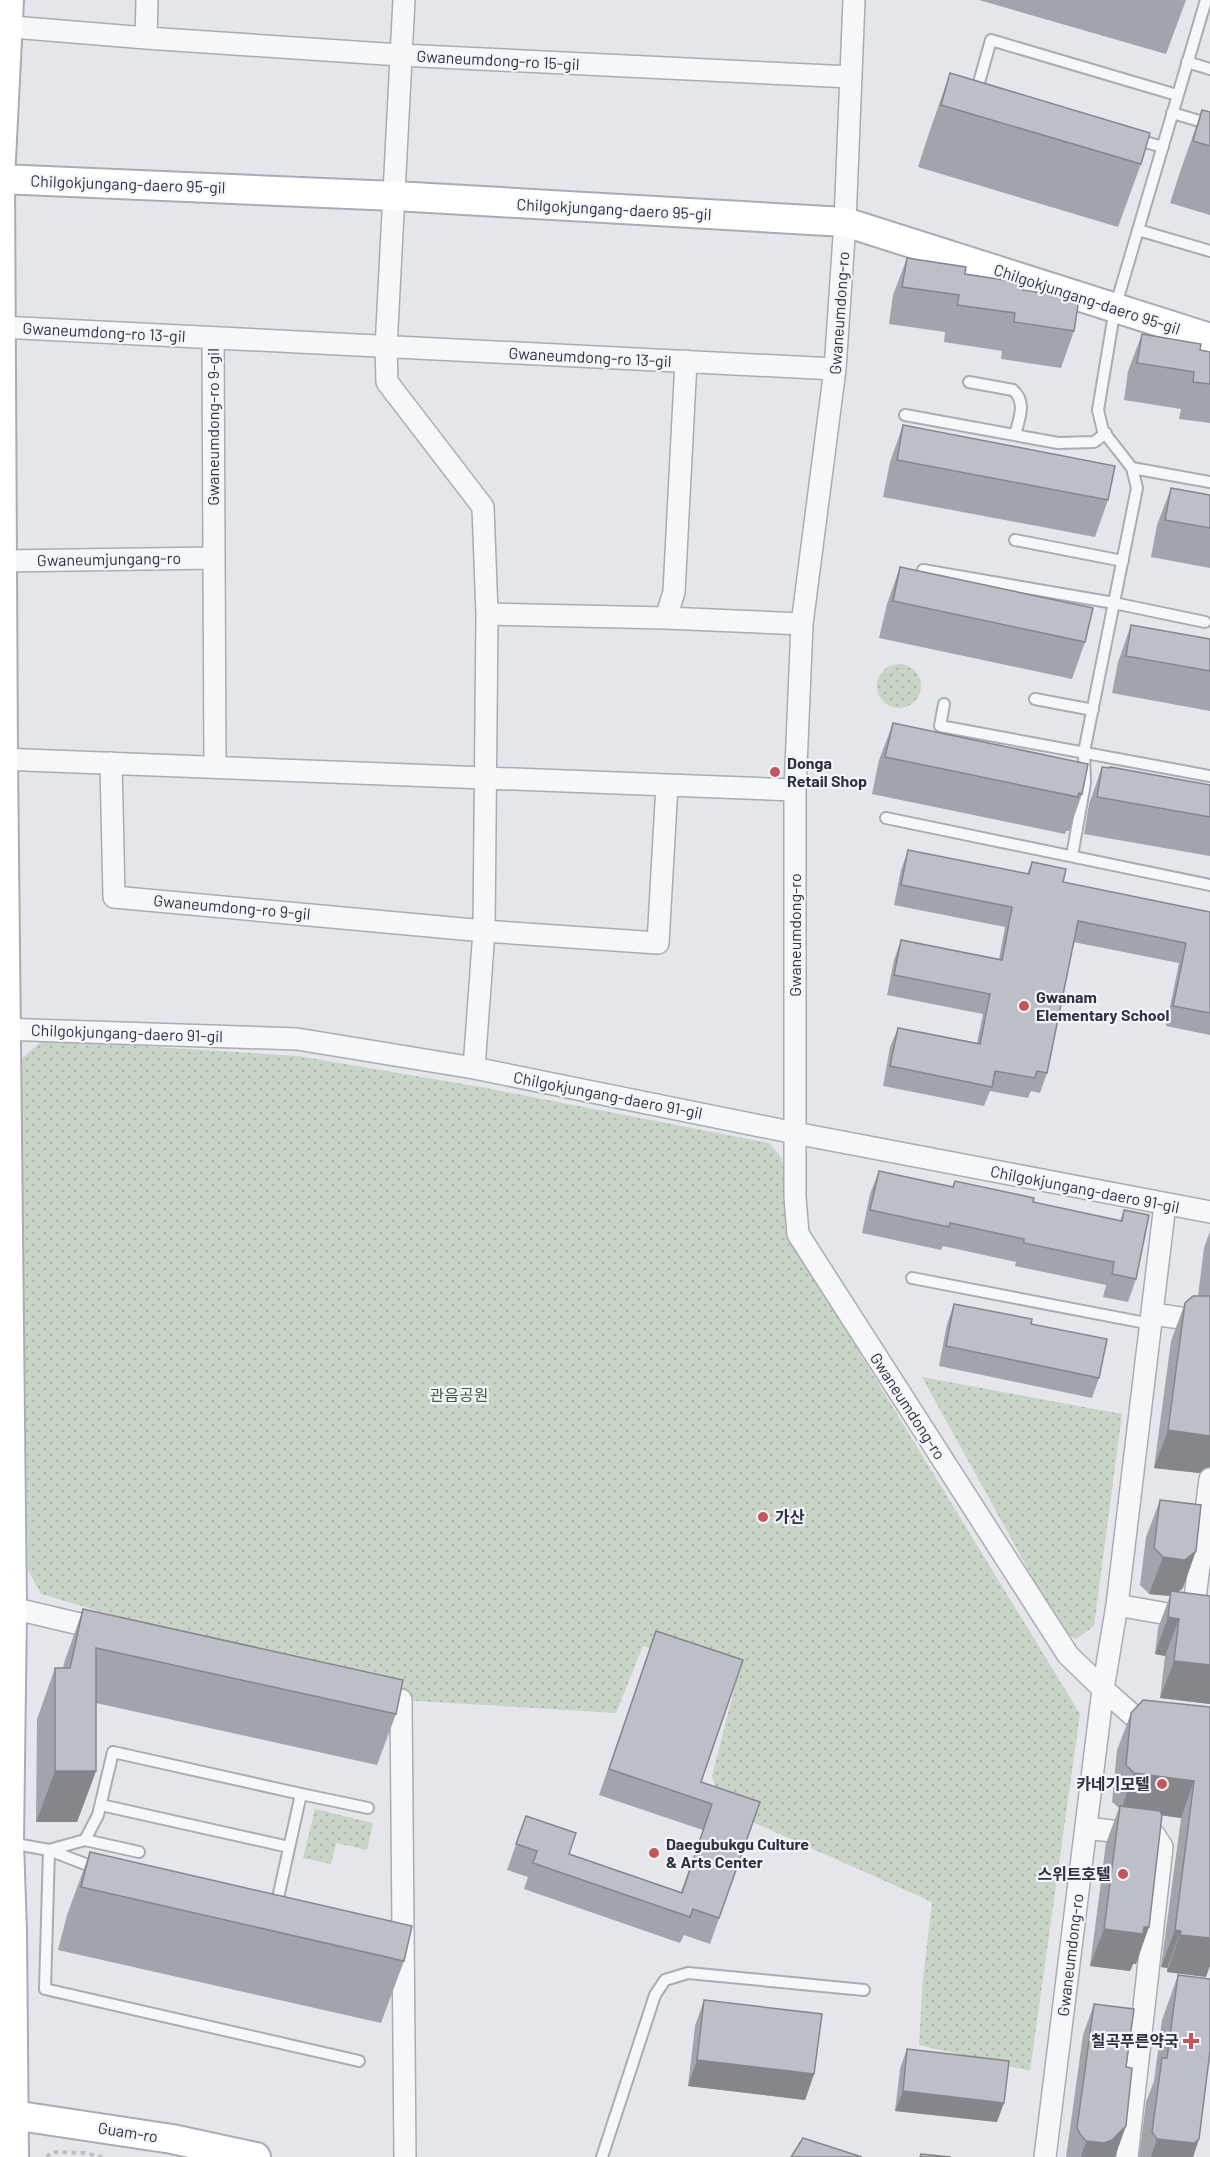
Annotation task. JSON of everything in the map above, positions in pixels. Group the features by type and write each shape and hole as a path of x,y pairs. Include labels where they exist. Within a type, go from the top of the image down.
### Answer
{"main road":[{"path":"6,18 0,179 4,1029 12,1608 9,1843 12,1932 7,2113 14,2157"},
{"name":"Chilgokjungang-daero 95-gil","path":"0,179 395,196 845,222 1210,338"},
{"name":"Guam-ro","path":"7,2113 172,2139 256,2157"}],"street":[{"path":"146,38 147,0"},
{"path":"404,0 387,382 483,507 487,614 484,931 474,1068"},
{"name":"Gwaneumdong-ro","path":"854,0 845,222 835,369 802,624 795,790 795,1197 798,1234 1068,1655 1103,1689 1045,2157"},
{"name":"Gwaneumdong-ro 15-gil","path":"6,18 146,38 400,55 850,77"},
{"name":"Gwaneumdong-ro 13-gil","path":"1,327 835,369"},
{"name":"Gwaneumdong-ro 9-gil","path":"213,338 215,767"},
{"name":"Gwaneumdong-ro 13-gil","path":"666,618 674,592 686,361"},
{"name":"Gwaneumjungang-ro","path":"3,561 214,558"},
{"path":"487,614 802,624"},
{"path":"2,759 795,790"},
{"name":"Gwaneumdong-ro 9-gil","path":"111,763 114,897 484,931 658,943 668,785"},
{"name":"Chilgokjungang-daero 91-gil","path":"4,1029 297,1039 474,1068 795,1133 1210,1212"},
{"path":"1165,1204 1117,1605 1103,1689 1137,1719 1210,1728"},
{"path":"1151,1319 1210,1322"},
{"path":"1117,1605 1179,1616 1194,1606 1210,1479"},
{"path":"12,1608 127,1635"},
{"path":"355,1689 401,1700 405,2157"},
{"path":"1086,1828 1155,1836 1162,1847 1127,2157"}],"lane":[{"path":"1072,856 1085,783 1084,752 1137,488 1132,468 1106,433 1098,410 1115,308 1206,0"},
{"path":"987,96 975,93 991,40 1177,95"},
{"path":"1187,62 1210,69"},
{"path":"1172,113 1210,124"},
{"path":"1119,135 1163,147"},
{"path":"1138,230 1210,251"},
{"path":"969,382 1013,390 1018,395 1022,402 1015,435"},
{"path":"905,415 1058,443 1094,442 1106,433"},
{"path":"1132,468 1210,482"},
{"path":"1014,540 1123,561"},
{"path":"923,570 1114,603 1205,622"},
{"path":"1035,699 1093,710"},
{"path":"944,704 940,726 1210,776"},
{"path":"886,818 1210,885"},
{"path":"912,1278 1151,1319"},
{"path":"85,1840 98,1815 113,1752 368,1808"},
{"path":"264,1905 281,1908 289,1847 301,1794"},
{"path":"101,1805 289,1847"},
{"path":"49,1850 85,1840 139,1852"},
{"path":"9,1843 49,1850 100,1870 112,1872"},
{"path":"49,1850 45,1989 358,2061"},
{"path":"603,2157 655,1995 665,1980 688,1973 864,1990"}],"path":[{"path":"47,2157 51,2152 85,2153 102,2157"}],"green space":[{"path":"899,664 914,671 921,686 914,701 899,708 884,701 877,686 884,671"},
{"name":"관음공원","path":"43,1040 298,1056 481,1087 769,1143 782,1158 792,1242 1080,1714 1030,2071 919,2045 923,1979 932,1902 721,1808 712,1776 737,1678 643,1646 616,1713 401,1700 41,1594 28,1570 21,1059"},
{"path":"922,1377 1122,1414 1094,1626 1076,1639 1061,1629"},
{"path":"315,1809 373,1823 367,1850 336,1843 331,1864 303,1858"}],"building":[{"path":"950,73 1150,133 1141,164 941,105"},
{"path":"1202,110 1210,112 1210,146 1193,141"},
{"path":"907,258 966,267 965,274 1024,283 1023,290 1079,299 1074,331 1014,322 1015,313 957,305 959,295 902,287"},
{"path":"1142,334 1201,344 1200,350 1210,352 1210,384 1193,382 1194,372 1137,363"},
{"path":"903,425 1115,466 1108,500 897,460"},
{"path":"1171,488 1210,495 1210,528 1165,520"},
{"path":"900,567 1093,608 1085,642 893,601"},
{"path":"1131,625 1210,639 1210,671 1126,656"},
{"path":"893,723 1088,764 1082,794 1079,793 1078,797 885,757"},
{"path":"1102,767 1210,785 1210,817 1097,797"},
{"path":"908,850 1029,874 1032,862 1066,869 1063,882 1210,912 1210,1013 1173,1006 1186,943 1078,921 1047,1073 1037,1071 1035,1078 995,1071 992,1087 890,1066 898,1028 980,1044 990,994 894,975 901,940 1002,960 1012,907 901,885"},
{"path":"879,1171 953,1187 955,1181 1034,1198 1033,1202 1122,1221 1124,1210 1149,1215 1136,1279 1112,1274 1114,1262 1024,1243 1024,1239 950,1223 949,1227 870,1210"},
{"path":"1193,1296 1210,1296 1210,1436 1168,1430 1185,1303"},
{"path":"954,1304 1032,1319 1031,1324 1107,1339 1099,1378 946,1346"},
{"path":"1160,1500 1201,1505 1196,1551 1185,1560 1163,1557 1154,1548"},
{"path":"1171,1591 1210,1596 1210,1665 1174,1661 1179,1619 1168,1617"},
{"path":"83,1609 403,1680 396,1714 96,1648 96,1771 55,1771 55,1668 70,1668"},
{"path":"656,1631 743,1660 701,1782 760,1802 719,1918 693,1909 690,1917 533,1863 537,1851 516,1844 526,1816 576,1833 569,1854 682,1893 712,1804 609,1769"},
{"path":"1143,1700 1210,1707 1210,1938 1180,1935 1181,1931 1175,1930 1194,1781 1134,1773 1126,1765 1131,1713"},
{"path":"1120,1806 1160,1811 1162,1815 1149,1927 1144,1927 1143,1934 1104,1929"},
{"path":"90,1852 412,1926 404,1961 81,1887"},
{"path":"1178,1975 1210,1979 1210,2051 1199,2139 1194,2143 1157,2139 1152,2132 1162,2058 1167,2058"},
{"path":"704,2000 822,2014 814,2074 697,2060"},
{"path":"1094,2004 1134,2009 1126,2067 1132,2068 1126,2126 1112,2140 1104,2143 1086,2141 1077,2128"},
{"path":"907,2049 1009,2061 1004,2103 903,2091"},
{"path":"803,2138 862,2157 791,2157"},
{"path":"921,2154 951,2157 920,2157"}],"place":[{"name":"Donga Retail Shop","path":"775,772"},
{"name":"Gwanam Elementary School","path":"1024,1006"},
{"name":"가산","path":"763,1517"},
{"name":"카네기모텔","path":"1162,1784"},
{"name":"Daegubukgu Culture & Arts Center","path":"654,1853"},
{"name":"스위트호텔","path":"1123,1874"},
{"name":"칠곡푸른약국","path":"1191,2041"}]}
